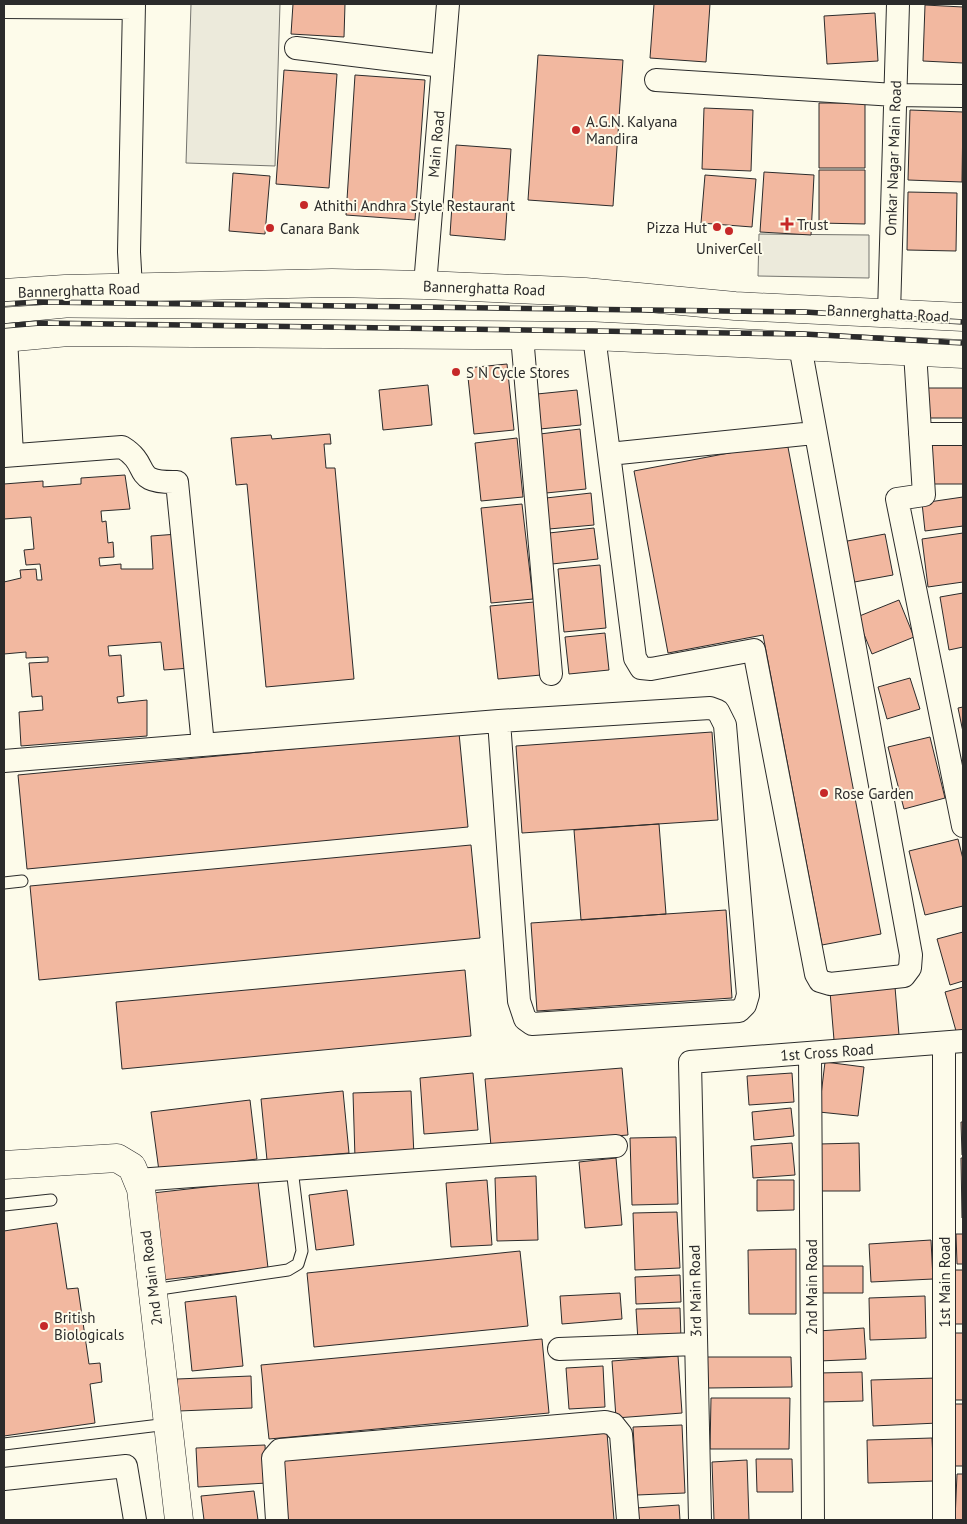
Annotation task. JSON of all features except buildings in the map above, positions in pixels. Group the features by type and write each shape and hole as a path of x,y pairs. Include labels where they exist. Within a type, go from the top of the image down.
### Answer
{"main road":[{"name":"Bannerghatta Road","path":"4,292 332,283 425,285 585,292 735,306 963,317"},
{"path":"5,338 68,332 594,336 963,354"},
{"name":"2nd Main Road","path":"4,1165 117,1158 132,1167 141,1189 179,1520"}],"street":[{"name":"Main Road","path":"425,285 448,4"},
{"name":"Omkar Nagar Main Road","path":"889,313 898,4"},
{"path":"4,6 134,6 129,252 131,288"},
{"path":"296,48 443,66"},
{"path":"656,80 895,95 963,96"},
{"path":"522,336 551,674"},
{"path":"594,336 635,658 641,668 651,669 754,650 816,974 820,981 830,984 904,976 910,968 911,955 814,433 800,346"},
{"path":"5,338 8,455 122,447 132,453 149,480 156,482 178,482 204,745"},
{"path":"915,352 924,495 897,499 963,826"},
{"path":"609,454 814,433"},
{"path":"920,434 963,434"},
{"path":"4,761 499,721 710,708 718,711 725,725 748,995 745,1005 739,1011 532,1024 525,1019 519,1001 499,721"},
{"name":"1st Cross Road","path":"690,1062 954,1042"},
{"name":"1st Main Road","path":"944,1520 954,1042"},
{"name":"2nd Main Road","path":"810,1053 813,1520"},
{"name":"3rd Main Road","path":"690,1062 700,1520"},
{"path":"137,1180 616,1146"},
{"path":"559,1349 696,1344"},
{"path":"277,1520 273,1458 280,1450 605,1422 614,1424 621,1434 628,1520"},
{"path":"4,1479 126,1466 136,1520"}],"lane":[{"path":"4,883 22,881"},
{"path":"152,1290 288,1270 298,1264 302,1251 292,1169"},
{"path":"4,1205 51,1200"},
{"path":"4,1444 168,1424"}],"shaded area":[{"path":"191,4 280,4 275,166 186,163"},
{"path":"759,234 869,235 869,278 758,276"}],"railway":[{"path":"4,304 38,302 805,312 963,322"},
{"path":"4,326 40,323 804,334 963,343"}],"place":[{"name":"A.G.N. Kalyana Mandira","path":"576,130"},
{"name":"Athithi Andhra Style Restaurant","path":"304,205"},
{"name":"Trust","path":"787,224"},
{"name":"Pizza Hut","path":"717,227"},
{"name":"Canara Bank","path":"270,228"},
{"name":"UniverCell","path":"729,231"},
{"name":"S N Cycle Stores","path":"456,372"},
{"name":"Rose Garden","path":"824,793"},
{"name":"British Biologicals","path":"44,1326"}]}
